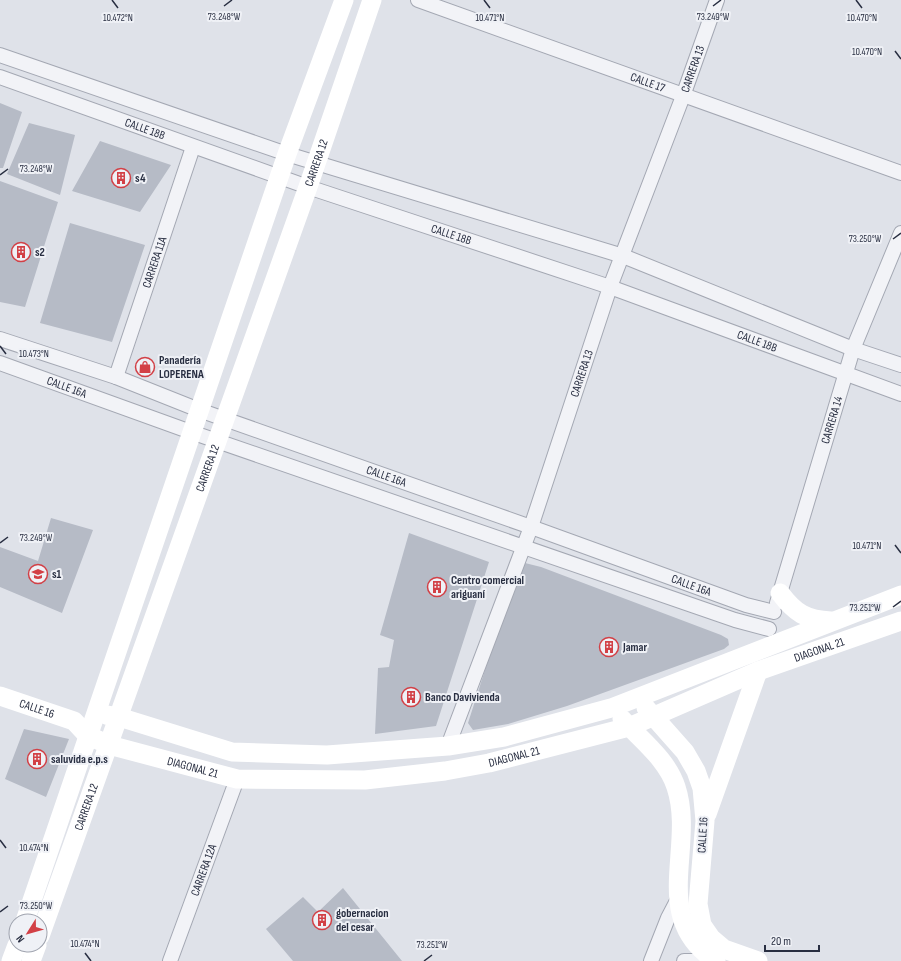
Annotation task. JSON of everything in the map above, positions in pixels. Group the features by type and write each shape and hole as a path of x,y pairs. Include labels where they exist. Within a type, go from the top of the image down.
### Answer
{"main road":[{"name":"CARRERA 12","path":"28,913 94,714 287,154 344,0"},
{"name":"CARRERA 12","path":"48,914 224,418 308,187 372,0"},
{"path":"780,593 797,613 818,620 834,621"},
{"name":"DIAGONAL 21","path":"94,714 119,717 232,752 327,755 448,746 504,737 611,708 764,647 901,595"},
{"name":"DIAGONAL 21","path":"87,735 109,745 237,779 364,780 445,771 522,756 629,727 758,671 901,621"},
{"path":"705,821 758,671"},
{"name":"CALLE 16","path":"0,696 74,721 87,735"},
{"name":"CALLE 16","path":"636,699 655,717 686,752 696,771 702,788 705,821 698,904 702,925 711,938 724,949 758,961"},
{"name":"CALLE 16","path":"611,708 668,769 676,786 681,804 680,914 688,934 701,951 716,961"},
{"path":"74,721 94,714"}],"street":[{"name":"CALLE 17","path":"418,0 901,173"},
{"name":"CARRERA 13","path":"448,746 531,527 610,286 623,256 684,96 717,0"},
{"name":"CALLE 18B","path":"0,55 287,154 623,256 854,349 901,365"},
{"name":"CALLE 18B","path":"0,78 308,187 610,286 846,375 901,394"},
{"name":"CARRERA 11A","path":"116,376 193,147"},
{"name":"CARRERA 14","path":"764,647 854,349 901,233"},
{"name":"CALLE 16A","path":"0,339 116,376 199,410 531,527 746,605 774,612"},
{"name":"CALLE 16A","path":"0,363 216,441 735,620 769,629"},
{"name":"CARRERA 12A","path":"170,961 237,779"},
{"path":"651,961 668,918 679,897"},
{"path":"684,961 701,961"}],"building":[{"path":"0,103 22,112 3,168 0,168"},
{"path":"29,123 75,135 60,195 7,174"},
{"name":"s4","path":"100,141 171,165 140,212 72,191"},
{"name":"s2","path":"0,181 58,202 25,307 0,302"},
{"path":"70,223 145,245 112,342 40,323"},
{"name":"s1","path":"51,518 93,530 62,613 0,587 0,547 38,561"},
{"name":"Centro comercial ariguaní","path":"409,533 489,562 436,726 375,734 378,668 389,667 394,640 380,635"},
{"name":"Jamar","path":"525,563 541,567 721,635 728,639 729,645 724,649 567,706 508,724 473,730 468,723 502,617"},
{"name":"saluvida e.p.s","path":"24,729 69,739 46,797 5,779"},
{"name":"gobernacion del cesar","path":"343,888 402,961 293,961 266,929 303,897 318,912"}],"place":[{"name":"s4","path":"121,178"},
{"name":"s2","path":"21,252"},
{"name":"Panadería LOPERENA","path":"145,367"},
{"name":"s1","path":"38,574"},
{"name":"Centro comercial ariguaní","path":"437,587"},
{"name":"Jamar","path":"609,647"},
{"name":"Banco Davivienda","path":"411,697"},
{"name":"saluvida e.p.s","path":"37,759"},
{"name":"gobernacion del cesar","path":"322,920"}]}
